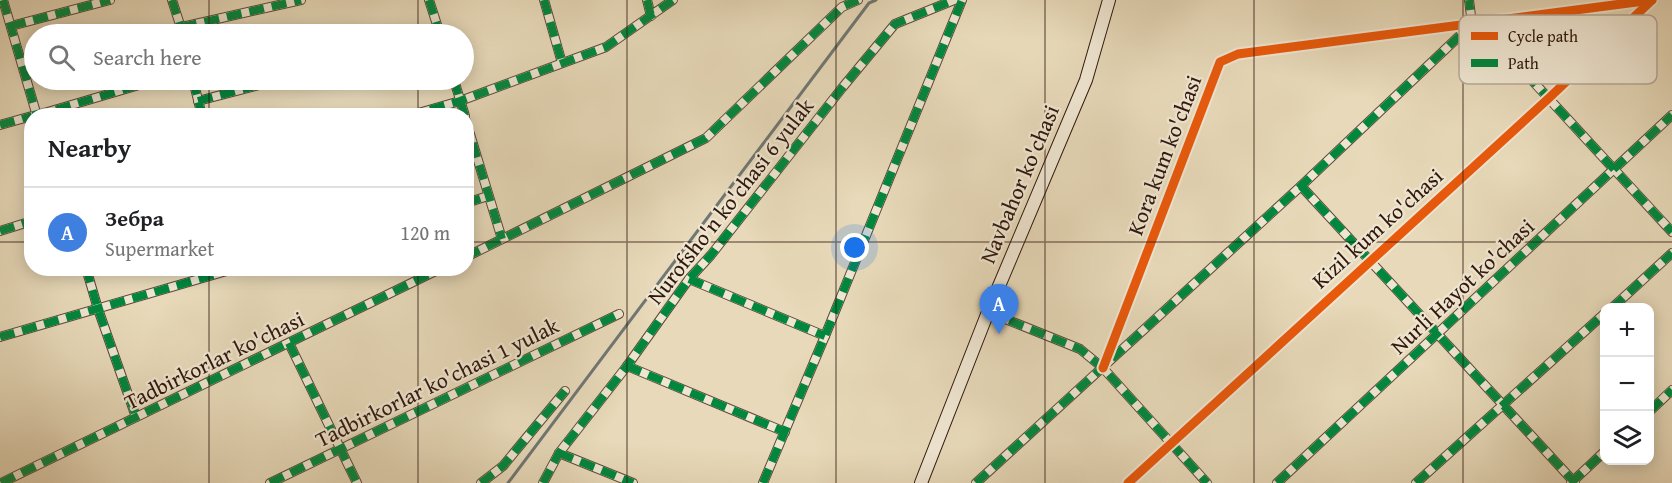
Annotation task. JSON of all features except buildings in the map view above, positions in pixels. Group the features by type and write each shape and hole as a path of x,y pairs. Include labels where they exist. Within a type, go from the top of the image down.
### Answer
{"main road":[{"name":"Navbahor ko'chasi","path":"921,483 988,312 1086,80 1109,0"}],"street":[{"path":"3,0 24,74"},
{"path":"11,26 110,0"},
{"path":"172,0 181,24"},
{"path":"210,24 301,0"},
{"path":"429,0 437,24"},
{"path":"544,0 562,63"},
{"path":"646,0 651,16"},
{"path":"436,108 606,47 674,0"},
{"path":"474,253 706,138 842,7 858,0"},
{"name":"Nurofsho'n ko'chasi 6 yulak","path":"543,483 559,453 627,366 689,279 895,24 954,0"},
{"path":"764,483 962,0"},
{"path":"1469,0 1474,15"},
{"name":"Kora kum ko'chasi","path":"1537,15 1652,0"},
{"name":"Kizil kum ko'chasi","path":"1636,15 1652,0"},
{"name":"Kora kum ko'chasi","path":"1103,368 1221,62 1238,54 1459,25"},
{"name":"Kora kum ko'chasi","path":"976,483 1459,39"},
{"path":"1535,84 1672,232"},
{"name":"Kizil kum ko'chasi","path":"1128,483 1564,84"},
{"path":"28,90 33,108"},
{"path":"59,108 121,90"},
{"path":"195,90 200,108"},
{"path":"198,101 240,90"},
{"path":"457,90 462,108"},
{"name":"Nurli Hayot ko'chasi","path":"1277,483 1672,115"},
{"path":"0,125 24,118"},
{"path":"474,149 502,239"},
{"path":"1301,186 1573,482 1600,457"},
{"path":"474,200 488,196"},
{"path":"0,231 24,224"},
{"path":"1617,303 1672,253"},
{"path":"88,276 136,417"},
{"path":"0,337 210,276"},
{"name":"Tadbirkorlar ko'chasi","path":"1,483 426,276"},
{"path":"689,279 825,336"},
{"path":"988,312 1080,349 1103,368 1207,483"},
{"name":"Tadbirkorlar ko'chasi 1 yulak","path":"270,483 619,314"},
{"path":"1416,483 1600,318"},
{"path":"289,343 357,483"},
{"path":"627,366 784,432"},
{"path":"1654,407 1672,390"},
{"path":"481,483 503,466 566,392"},
{"path":"559,453 633,483"}],"waterway":[{"path":"508,483 869,3 876,0"}],"marked path":[{"path":"3,0 24,72"},
{"path":"11,26 110,0"},
{"path":"172,0 180,24"},
{"path":"195,24 301,0"},
{"path":"429,0 437,24"},
{"path":"544,0 562,63"},
{"path":"647,0 651,16"},
{"path":"436,108 606,47 673,0"},
{"path":"474,253 706,138 842,7 858,0"},
{"path":"543,483 559,453 627,366 689,279 711,255 895,24 954,0"},
{"path":"763,483 962,0"},
{"path":"1469,0 1471,15"},
{"path":"976,483 1301,186 1459,36"},
{"path":"1535,84 1672,232"},
{"path":"29,90 35,108"},
{"path":"61,108 122,90"},
{"path":"196,90 200,108"},
{"path":"198,101 240,90"},
{"path":"457,90 463,108"},
{"path":"1277,483 1672,115"},
{"path":"0,125 24,118"},
{"path":"474,147 502,239"},
{"path":"1301,186 1575,483"},
{"path":"474,200 488,196"},
{"path":"0,231 24,224"},
{"path":"1617,303 1672,253"},
{"path":"88,276 136,417"},
{"path":"0,337 210,276"},
{"path":"1,483 426,276"},
{"path":"689,279 825,336"},
{"path":"988,312 1080,349 1103,368 1207,483"},
{"path":"270,483 619,314"},
{"path":"1416,483 1600,318"},
{"path":"289,343 357,483"},
{"path":"627,366 785,432"},
{"path":"1654,407 1672,390"},
{"path":"481,483 503,466 565,391"},
{"path":"559,453 633,483"},
{"path":"1571,483 1600,456"}],"cycle path":[{"path":"1537,15 1652,0"},
{"path":"1636,15 1652,0"},
{"path":"1103,368 1220,62 1238,54 1459,25"},
{"path":"1128,483 1564,84"}],"place":[{"name":"Зебра","path":"999,334"}]}
